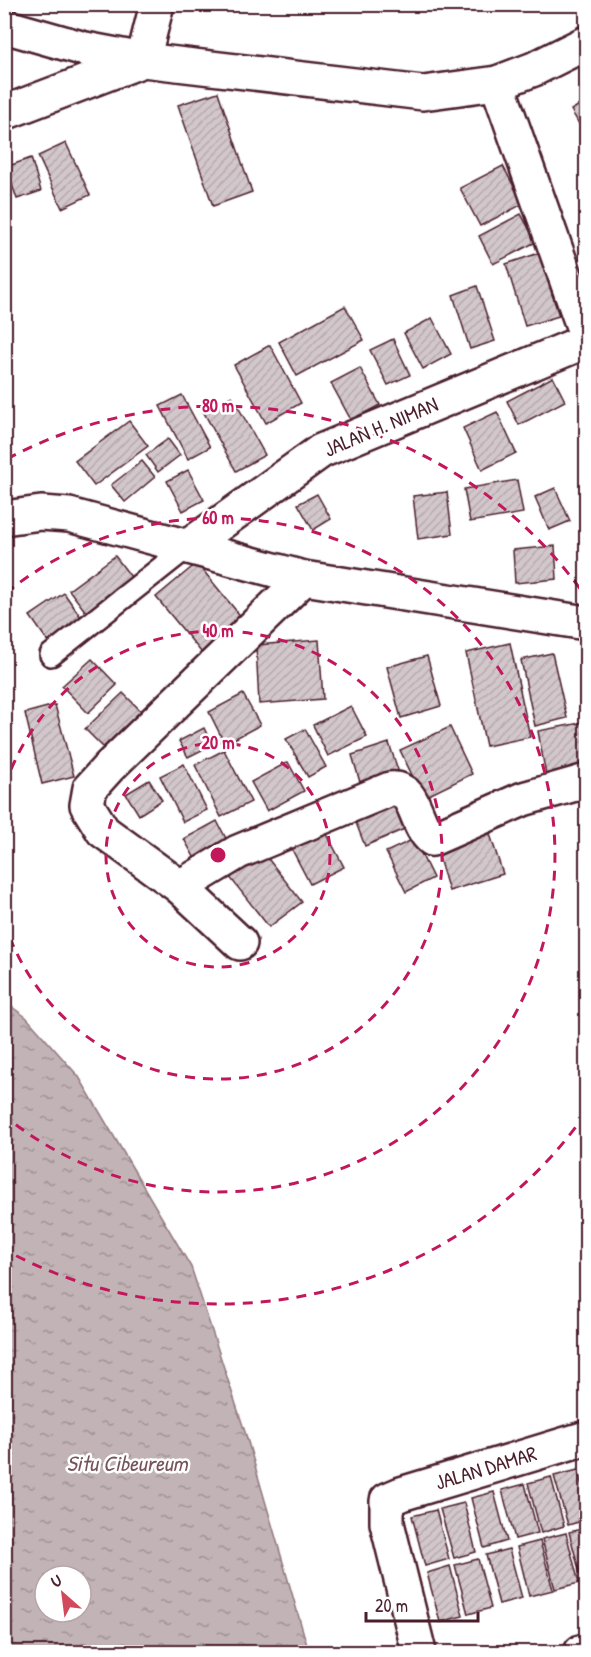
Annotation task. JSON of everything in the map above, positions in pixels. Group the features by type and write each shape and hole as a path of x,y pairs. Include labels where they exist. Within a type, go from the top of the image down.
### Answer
{"street":[{"path":"143,60 157,4"},
{"path":"4,26 85,49 143,60 423,93 497,83 534,69 586,43"},
{"path":"4,112 143,60"},
{"path":"497,83 586,335"},
{"name":"JALAN H. NIMAN","path":"190,545 321,451 586,340"},
{"path":"4,518 41,513 69,515 190,545 304,578 586,623"},
{"path":"240,943 180,887 103,831 87,805 90,788 304,578"},
{"path":"180,887 238,852 390,789 400,788 407,793 425,833 432,839 523,799 586,782"},
{"name":"JALAN DAMAR","path":"419,1653 387,1523 387,1500 400,1494 586,1438"},
{"path":"581,1653 586,1651"}],"lane":[{"name":"JALAN H. NIMAN","path":"51,654 190,545"}],"water":[{"name":"Situ Cibeureum","path":"5,1002 26,1017 79,1077 191,1267 246,1435 309,1652 5,1652"}],"building":[{"path":"218,92 252,192 213,206 178,105"},
{"path":"586,101 586,136 571,110"},
{"path":"66,143 90,195 62,208 38,156"},
{"path":"31,158 41,191 17,199 6,167"},
{"path":"503,166 523,204 480,226 460,188"},
{"path":"521,214 536,242 493,264 479,236"},
{"path":"539,253 559,316 525,326 506,264"},
{"path":"477,286 495,341 470,349 453,295"},
{"path":"345,306 364,340 297,376 279,342"},
{"path":"432,318 451,354 423,369 404,333"},
{"path":"393,339 410,375 388,385 370,350"},
{"path":"270,345 301,403 266,423 234,365"},
{"path":"360,368 380,405 351,420 331,383"},
{"path":"553,377 565,401 519,425 507,401"},
{"path":"182,395 210,447 188,459 160,406"},
{"path":"232,396 265,455 236,471 203,411"},
{"path":"497,412 516,453 482,470 463,428"},
{"path":"129,421 148,446 94,486 75,461"},
{"path":"168,439 180,455 158,472 146,455"},
{"path":"142,461 155,477 125,502 111,485"},
{"path":"188,470 204,500 183,511 167,481"},
{"path":"517,480 523,513 470,522 464,489"},
{"path":"555,488 570,521 549,530 535,497"},
{"path":"447,492 452,534 418,539 413,496"},
{"path":"317,494 331,519 313,530 298,504"},
{"path":"555,546 557,579 515,583 513,550"},
{"path":"115,556 135,582 89,616 69,590"},
{"path":"197,563 247,624 206,658 156,597"},
{"path":"64,593 83,620 49,643 30,616"},
{"path":"319,640 323,699 259,704 256,645"},
{"path":"510,643 530,737 486,746 466,653"},
{"path":"552,653 567,718 535,726 521,660"},
{"path":"427,656 441,706 401,718 387,667"},
{"path":"92,659 117,685 88,713 62,686"},
{"path":"123,693 149,719 112,756 85,729"},
{"path":"243,694 260,725 225,744 209,712"},
{"path":"55,705 74,776 42,784 25,713"},
{"path":"351,706 367,737 328,756 313,725"},
{"path":"586,722 586,781 548,787 538,731"},
{"path":"450,727 472,774 423,798 400,750"},
{"path":"204,728 212,745 188,757 179,741"},
{"path":"305,729 326,767 308,777 286,739"},
{"path":"389,743 400,776 362,789 352,755"},
{"path":"224,750 251,802 221,817 195,765"},
{"path":"288,762 304,791 267,811 251,782"},
{"path":"184,764 207,810 183,822 160,776"},
{"path":"149,780 162,800 139,815 126,794"},
{"path":"402,790 416,824 365,846 351,810"},
{"path":"217,821 234,854 202,871 184,839"},
{"path":"320,821 344,867 310,884 286,838"},
{"path":"488,828 503,874 449,891 435,845"},
{"path":"414,839 433,878 406,892 386,852"},
{"path":"258,846 302,902 269,927 225,871"},
{"path":"578,1470 586,1502 586,1520 568,1525 554,1476"},
{"path":"551,1477 564,1526 541,1533 528,1483"},
{"path":"525,1484 538,1533 515,1539 502,1490"},
{"path":"494,1492 507,1541 484,1548 471,1498"},
{"path":"464,1503 476,1552 454,1558 440,1509"},
{"path":"436,1510 449,1559 425,1566 412,1516"},
{"path":"586,1528 586,1580 582,1581 569,1532"},
{"path":"566,1533 579,1583 555,1589 542,1539"},
{"path":"540,1541 553,1590 529,1596 517,1547"},
{"path":"509,1549 522,1598 499,1604 486,1555"},
{"path":"478,1559 491,1608 468,1614 455,1565"},
{"path":"450,1566 463,1616 440,1622 427,1573"}]}
